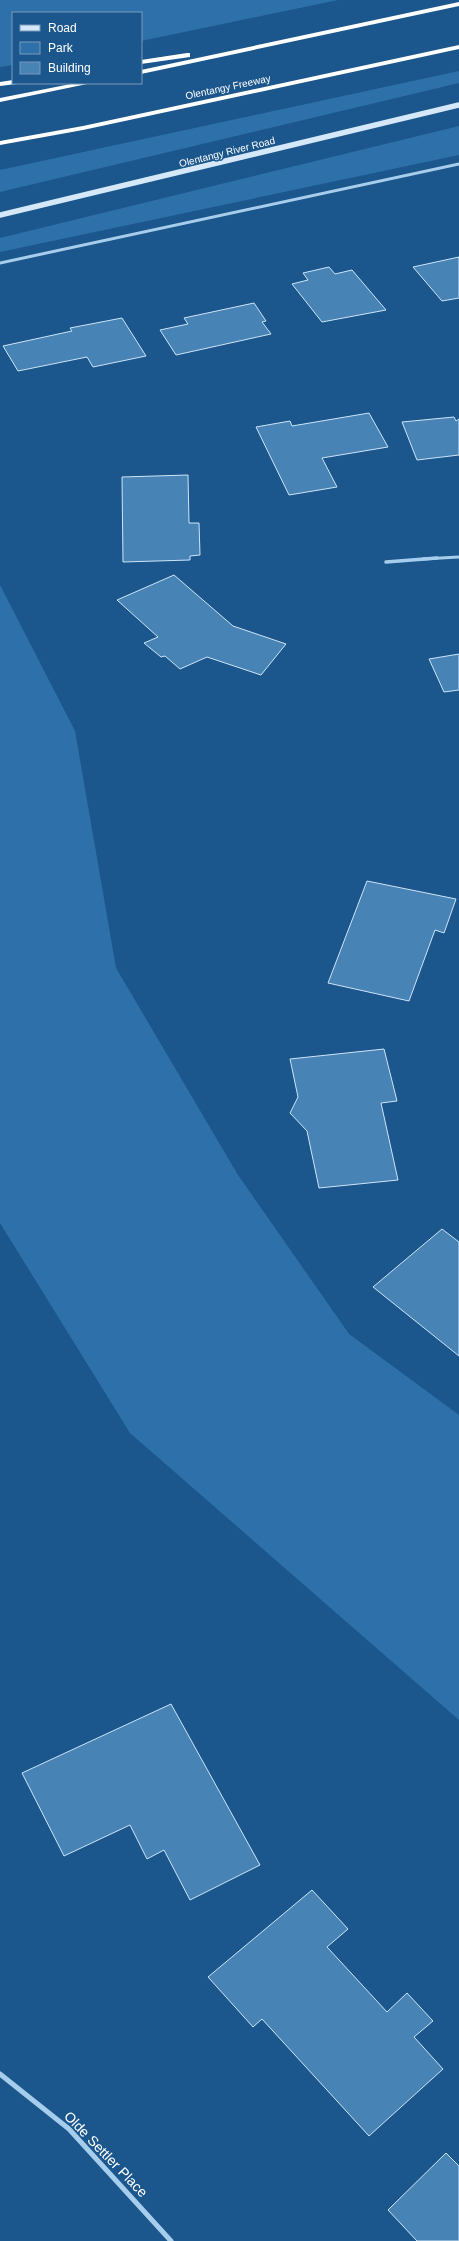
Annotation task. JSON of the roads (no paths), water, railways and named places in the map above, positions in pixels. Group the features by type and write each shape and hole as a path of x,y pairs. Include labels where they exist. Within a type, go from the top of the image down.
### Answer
{"highway":[{"path":"142,72 337,32 459,4"},
{"path":"142,62 337,32"},
{"name":"Olentangy Freeway","path":"0,143 106,123 459,47"},
{"path":"0,84 12,82"},
{"path":"0,100 83,84"}],"main road":[{"name":"Olentangy River Road","path":"0,215 459,105"}],"street":[{"path":"0,263 459,164"},
{"path":"386,562 459,557"},
{"name":"Olde Settler Place","path":"0,2074 69,2129 171,2241"}]}
